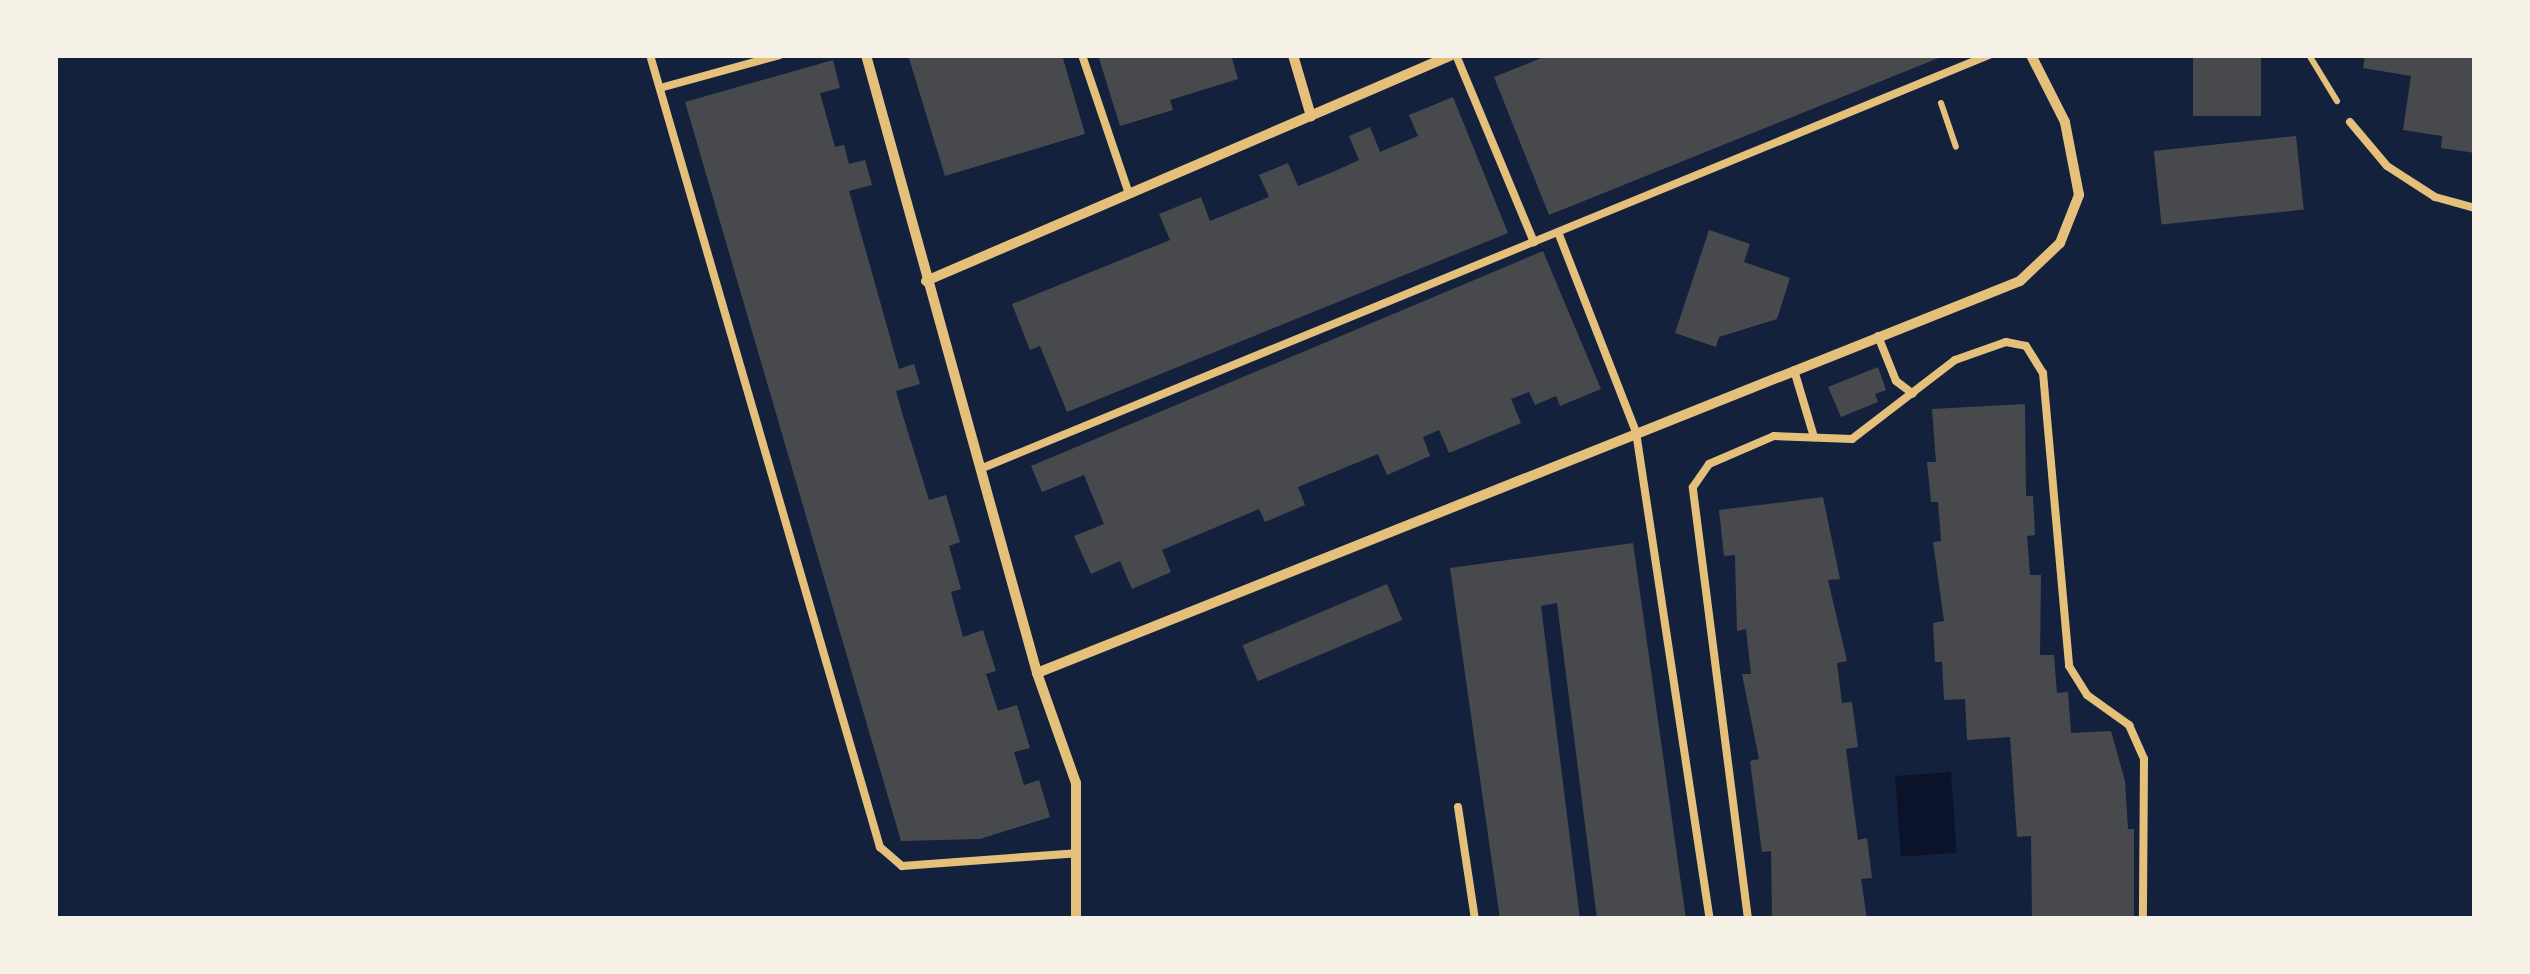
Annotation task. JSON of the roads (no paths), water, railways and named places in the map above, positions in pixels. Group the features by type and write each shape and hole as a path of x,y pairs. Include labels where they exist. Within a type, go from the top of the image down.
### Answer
{"street":[{"path":"866,55 1037,673 1076,783 1081,852 1076,919"},
{"path":"1293,55 1311,116"},
{"path":"926,281 1454,55"},
{"path":"1037,673 2020,281 2060,243 2080,195 2065,122 2031,55"}],"lane":[{"path":"650,55 880,847 902,866 1081,852"},
{"path":"660,88 780,55"},
{"path":"1082,55 1129,194"},
{"path":"1454,55 1534,242"},
{"path":"979,470 1988,55"},
{"path":"2350,122 2387,166 2434,197 2475,208"},
{"path":"1558,232 1636,432 1710,919"},
{"path":"1878,336 1896,381 1913,394"},
{"path":"1748,919 1693,487 1708,464 1774,436 1852,439 1955,360 2006,342 2026,346 2044,373 2069,666 2087,695 2128,725 2144,759 2142,919"},
{"path":"1794,369 1814,436"},
{"path":"1458,807 1475,919"}],"water":[{"path":"1951,772 1957,853 1901,857 1895,776"}]}
